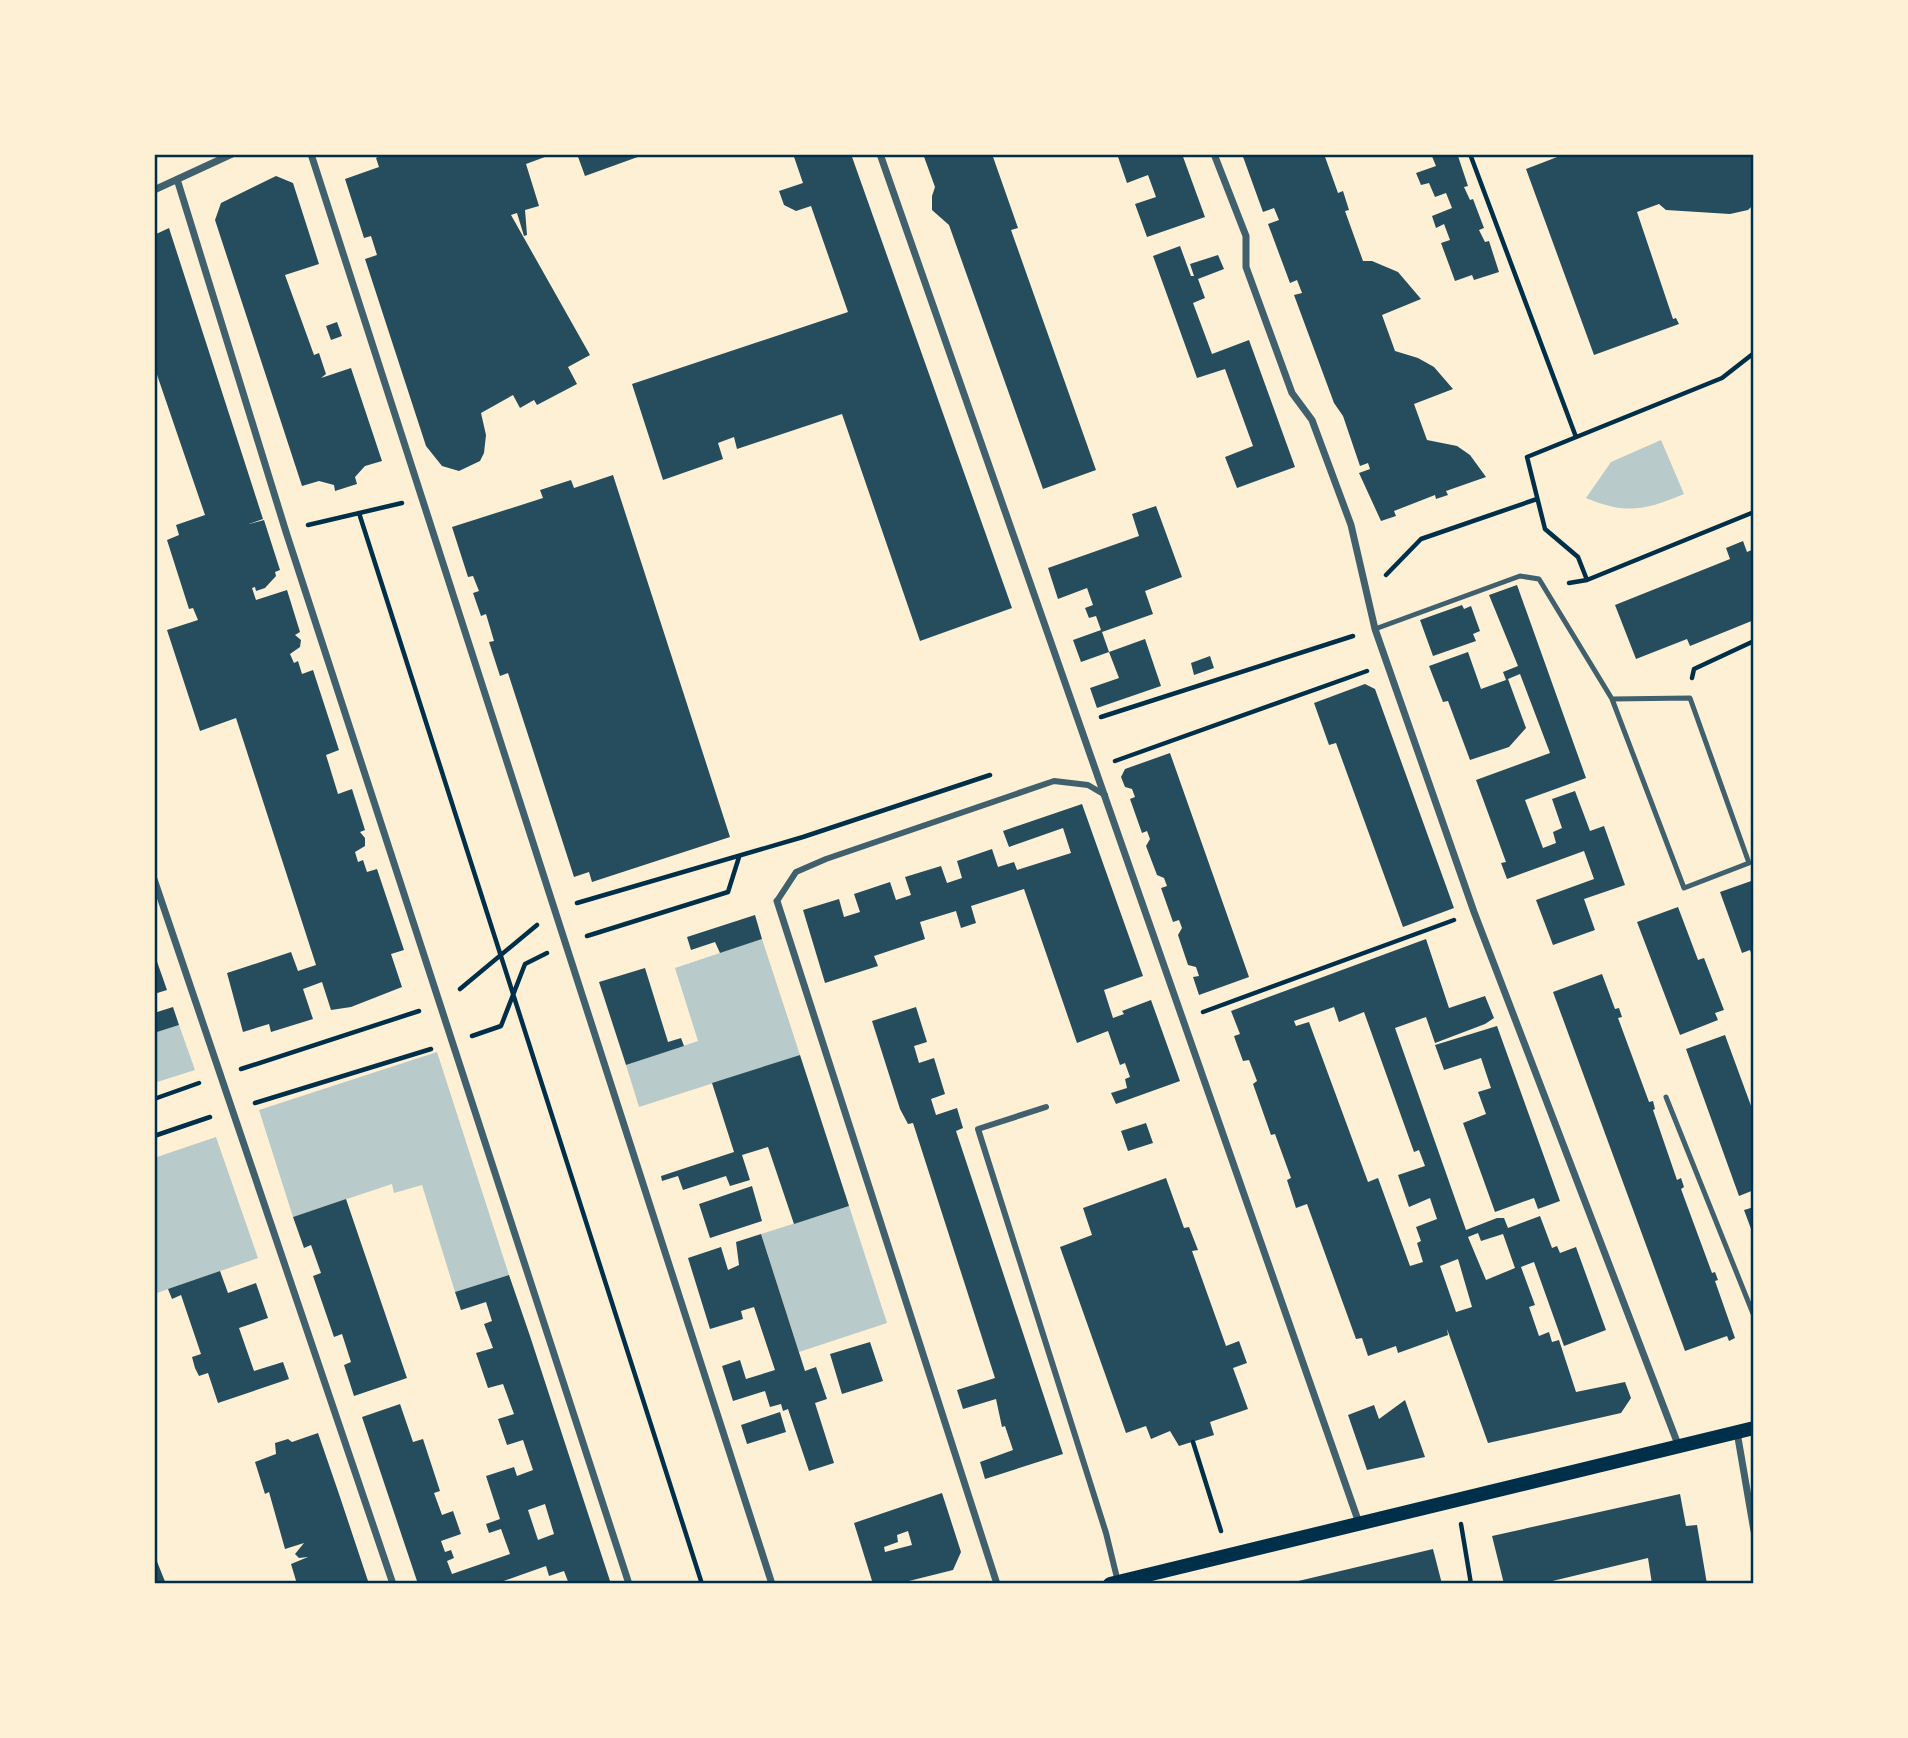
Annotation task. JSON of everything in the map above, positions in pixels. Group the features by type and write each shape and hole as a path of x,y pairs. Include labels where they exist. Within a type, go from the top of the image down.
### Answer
{"main road":[{"path":"1114,1583 1754,1428"}],"street":[{"path":"154,190 232,154"},
{"path":"311,154 772,1584"},
{"path":"880,154 1082,724 1181,1020 1359,1523"},
{"path":"1214,154 1246,236 1246,267 1292,393 1312,420 1351,525 1375,629 1474,912 1679,1448"},
{"path":"177,179 286,532 629,1584"},
{"path":"998,1584 777,901 796,872 826,859 1054,781 1088,785 1106,795"},
{"path":"154,878 223,1074 393,1584"},
{"path":"1046,1107 978,1129 1106,1533 1114,1583"},
{"path":"1737,1433 1754,1531"}],"lane":[{"path":"1375,629 1520,576 1539,579 1612,699 1684,888 1749,863 1690,698 1612,699"},
{"path":"1667,1097 1754,1316"}],"path":[{"path":"1470,154 1576,437"},
{"path":"1587,580 1578,556 1545,529 1527,457 1722,378 1754,353"},
{"path":"1378,583 1421,539 1537,499"},
{"path":"295,528 413,500"},
{"path":"1548,590 1587,580 1754,512"},
{"path":"359,513 503,955 702,1584"},
{"path":"1082,724 1359,634"},
{"path":"1690,698 1694,668 1754,641"},
{"path":"1097,767 1388,664"},
{"path":"154,1099 440,1004 503,955 553,910 739,857 994,774"},
{"path":"1181,1020 1474,912"},
{"path":"1193,1442 1228,1554"},
{"path":"1455,1500 1471,1584"}],"shaded area":[{"path":"1661,440 1684,494 1658,504 1636,508 1613,507 1586,498 1611,462"},
{"path":"762,939 800,1055 639,1107 626,1065 698,1041 675,968"},
{"path":"179,1025 195,1070 154,1083 154,1033"},
{"path":"437,1052 509,1275 455,1292 422,1185 394,1193 392,1184 293,1217 259,1110"},
{"path":"216,1137 258,1258 154,1294 154,1158"},
{"path":"849,1206 887,1323 799,1352 761,1234"}],"building":[{"path":"383,154 553,154 526,164 539,206 525,210 527,235 524,236 517,213 511,215 590,355 568,367 577,384 537,405 534,400 520,408 513,395 481,413 486,435 484,453 480,461 459,471 442,466 426,446 365,259 377,255 371,236 364,238 345,179 379,167 376,158"},
{"path":"577,154 646,154 585,176"},
{"path":"793,154 851,154 1012,608 920,641 842,414 737,449 734,437 718,443 723,459 663,480 632,384 848,312 811,206 796,211 784,205 779,191 803,183"},
{"path":"923,154 992,154 1018,228 1011,230 1096,470 1043,489 949,225 932,210 935,187"},
{"path":"1117,154 1182,154 1205,217 1147,237 1135,204 1156,197 1148,175 1127,183"},
{"path":"1242,154 1324,154 1338,193 1343,191 1349,210 1345,211 1363,261 1372,261 1398,272 1421,299 1382,315 1395,351 1418,358 1434,367 1453,389 1414,404 1427,440 1457,446 1470,455 1486,477 1446,491 1448,495 1436,499 1435,495 1394,511 1396,516 1381,521 1359,473 1370,469 1368,463 1360,466 1343,416 1334,403 1294,295 1302,293 1297,280 1290,283 1268,224 1279,220 1274,208 1263,212"},
{"path":"1431,154 1458,156 1468,186 1464,187 1470,200 1473,199 1484,228 1479,230 1485,242 1489,241 1499,272 1474,280 1472,275 1455,281 1441,243 1450,240 1444,224 1436,228 1432,216 1452,208 1446,193 1435,197 1429,183 1421,185 1416,173 1436,166"},
{"path":"1565,154 1754,154 1754,204 1748,210 1730,214 1666,210 1659,204 1637,212 1673,319 1676,318 1679,324 1594,355 1526,169"},
{"path":"276,176 293,183 319,264 285,275 314,355 319,353 326,374 321,378 351,368 382,461 365,466 355,477 357,484 335,491 334,485 319,481 302,486 215,220 221,203"},
{"path":"169,228 263,519 249,524 264,520 280,570 275,572 276,576 265,588 256,591 255,587 252,588 256,600 287,590 300,632 295,635 301,640 300,647 290,654 294,663 298,661 302,674 313,670 339,750 326,755 338,794 352,789 365,830 360,832 365,838 365,846 355,852 358,862 363,860 367,872 377,869 404,950 391,954 402,987 351,1007 331,1010 322,982 303,989 313,1019 271,1032 269,1024 243,1032 227,973 291,952 298,971 316,965 236,718 200,731 167,630 198,620 193,608 189,609 167,540 179,535 176,525 205,515 154,366 154,235"},
{"path":"1180,246 1191,276 1194,276 1190,264 1218,255 1224,269 1198,279 1205,298 1193,303 1212,354 1249,340 1295,467 1237,488 1225,457 1253,446 1225,369 1197,378 1153,256"},
{"path":"337,322 342,336 331,340 326,326"},
{"path":"613,475 730,837 592,882 589,872 574,877 508,673 500,676 489,642 494,641 486,614 481,616 473,593 479,591 473,576 468,577 452,527 543,498 540,490 571,480 574,488"},
{"path":"1156,506 1182,577 1145,591 1153,614 1102,632 1109,652 1081,662 1073,640 1101,630 1096,616 1089,618 1085,608 1093,605 1087,588 1058,599 1048,568 1139,536 1132,514"},
{"path":"1743,541 1747,552 1754,549 1754,620 1690,646 1687,639 1636,659 1615,605 1730,559 1726,548"},
{"path":"1517,585 1586,778 1525,800 1543,848 1556,843 1553,832 1562,828 1552,799 1575,791 1590,831 1604,826 1625,885 1584,899 1595,930 1553,945 1536,900 1594,879 1584,851 1507,879 1501,863 1506,862 1476,780 1550,753 1520,674 1508,679 1526,728 1509,747 1470,760 1448,701 1443,702 1429,666 1468,652 1481,689 1506,680 1503,672 1518,666 1489,595"},
{"path":"1462,605 1464,609 1471,606 1480,631 1473,634 1476,641 1433,656 1420,620"},
{"path":"1145,639 1161,686 1097,708 1090,688 1119,678 1109,652"},
{"path":"1210,656 1214,668 1194,675 1191,663"},
{"path":"1365,684 1375,689 1454,908 1403,927 1336,743 1329,745 1314,703"},
{"path":"1170,753 1249,977 1199,995 1193,977 1199,976 1196,967 1188,965 1178,935 1182,928 1179,920 1173,922 1161,888 1167,886 1164,878 1157,875 1146,846 1150,839 1147,831 1142,833 1130,799 1135,797 1132,789 1125,787 1121,777 1125,769"},
{"path":"1082,804 1143,976 1104,990 1113,1018 1124,1014 1122,1011 1151,1000 1180,1081 1116,1104 1111,1093 1127,1088 1125,1079 1130,1077 1125,1063 1120,1065 1108,1031 1077,1043 1024,889 971,906 976,923 961,928 956,911 920,922 925,939 874,956 878,966 825,983 803,910 839,899 844,917 860,912 854,894 890,882 896,900 911,895 905,877 941,866 947,883 962,878 957,861 992,849 998,867 1014,862 1017,870 1071,853 1063,828 1009,847 1003,831"},
{"path":"1754,880 1754,960 1750,950 1742,953 1720,892"},
{"path":"1678,907 1698,960 1704,958 1724,1010 1715,1013 1718,1020 1680,1035 1637,922"},
{"path":"755,915 762,939 720,953 715,942 691,950 687,937"},
{"path":"1426,939 1449,1008 1485,996 1494,1018 1435,1043 1426,1017 1395,1028 1466,1230 1497,1218 1504,1218 1508,1228 1540,1216 1552,1248 1557,1246 1560,1253 1576,1247 1606,1330 1564,1346 1534,1262 1521,1267 1535,1305 1529,1307 1539,1336 1549,1332 1552,1342 1559,1340 1576,1392 1625,1382 1631,1398 1621,1413 1488,1443 1447,1329 1448,1335 1398,1353 1396,1346 1368,1356 1362,1338 1356,1339 1307,1204 1296,1208 1287,1180 1291,1178 1275,1134 1271,1135 1253,1084 1257,1081 1249,1060 1243,1061 1234,1036 1240,1034 1231,1011","holes":["1334,1007 1339,1022 1364,1012 1414,1152 1419,1150 1425,1166 1398,1175 1409,1207 1430,1198 1437,1219 1416,1227 1421,1241 1417,1243 1423,1262 1410,1266 1378,1178 1368,1182 1309,1022 1296,1026 1294,1021","1478,1233 1481,1241 1503,1234 1515,1268 1486,1280 1468,1237","1458,1259 1472,1307 1456,1312 1440,1266"]},
{"path":"154,953 167,990 154,994"},
{"path":"645,968 668,1042 681,1038 684,1046 626,1065 599,982"},
{"path":"1602,974 1615,1009 1619,1008 1622,1017 1618,1018 1649,1102 1653,1101 1653,1110 1677,1180 1681,1178 1684,1187 1681,1189 1712,1273 1715,1272 1718,1280 1715,1281 1735,1338 1729,1341 1727,1336 1685,1351 1553,992"},
{"path":"173,1007 179,1025 154,1033 154,1013"},
{"path":"916,1007 927,1042 914,1046 919,1063 934,1058 945,1094 931,1099 936,1115 957,1108 963,1128 956,1131 1063,1454 985,1479 980,1462 1013,1450 1005,1426 1002,1427 996,1399 963,1409 957,1390 995,1378 913,1123 908,1124 900,1109 872,1021"},
{"path":"1497,1026 1560,1201 1538,1209 1534,1198 1495,1212 1463,1123 1486,1114 1478,1092 1491,1088 1481,1058 1444,1070 1435,1045"},
{"path":"1725,1035 1754,1114 1754,1190 1739,1196 1686,1049"},
{"path":"800,1055 849,1206 794,1224 768,1147 742,1155 750,1180 730,1186 726,1176 683,1190 678,1176 662,1181 661,1176 734,1152 712,1083"},
{"path":"1146,1123 1153,1143 1128,1151 1121,1131"},
{"path":"1166,1178 1184,1228 1189,1227 1198,1250 1192,1251 1226,1346 1239,1341 1247,1363 1233,1368 1248,1409 1210,1422 1214,1435 1179,1446 1170,1431 1151,1439 1146,1426 1126,1433 1060,1247 1092,1235 1083,1208"},
{"path":"752,1186 762,1221 710,1238 699,1204"},
{"path":"346,1199 407,1378 354,1396 344,1365 351,1362 342,1334 334,1337 313,1276 321,1273 311,1245 304,1248 293,1217"},
{"path":"1754,1207 1754,1237 1744,1210"},
{"path":"761,1234 805,1371 816,1367 827,1399 815,1403 834,1463 809,1471 788,1409 783,1411 781,1404 770,1407 765,1391 733,1401 722,1366 740,1360 746,1379 775,1370 754,1307 741,1311 743,1319 710,1329 688,1258 721,1247 728,1270 739,1265 736,1242"},
{"path":"220,1271 228,1293 256,1283 268,1318 239,1328 254,1371 283,1362 289,1379 218,1403 208,1373 199,1376 195,1368 192,1357 201,1354 181,1295 172,1299 168,1289"},
{"path":"509,1275 611,1584 569,1584 564,1571 549,1576 546,1566 495,1584 418,1584 362,1417 400,1404 413,1442 423,1439 440,1491 434,1493 442,1515 453,1511 461,1534 441,1541 445,1552 451,1550 454,1558 447,1561 452,1574 510,1554 501,1529 489,1533 486,1524 500,1519 486,1476 514,1467 517,1476 533,1470 523,1440 507,1445 498,1419 514,1414 503,1384 488,1388 476,1353 493,1348 484,1324 492,1321 486,1302 461,1310 455,1292","holes":["545,1504 554,1534 538,1540 528,1510"]},
{"path":"870,1342 883,1381 842,1394 830,1354"},
{"path":"1405,1400 1425,1457 1367,1470 1348,1415 1374,1405 1379,1419"},
{"path":"780,1412 786,1432 747,1444 741,1425"},
{"path":"318,1433 369,1584 297,1584 291,1564 308,1557 299,1558 295,1554 304,1543 285,1549 269,1492 265,1494 255,1462 276,1454 275,1443 288,1439 292,1442"},
{"path":"942,1493 961,1552 953,1570 897,1584 873,1584 854,1523","holes":["908,1531 912,1545 885,1552 884,1547 898,1542 897,1535"]},
{"path":"1680,1494 1686,1526 1697,1525 1707,1584 1652,1584 1648,1558 1540,1584 1504,1584 1492,1536"},
{"path":"1433,1549 1442,1584 1290,1584 1290,1583"},
{"path":"154,1554 166,1584 154,1584"}]}
